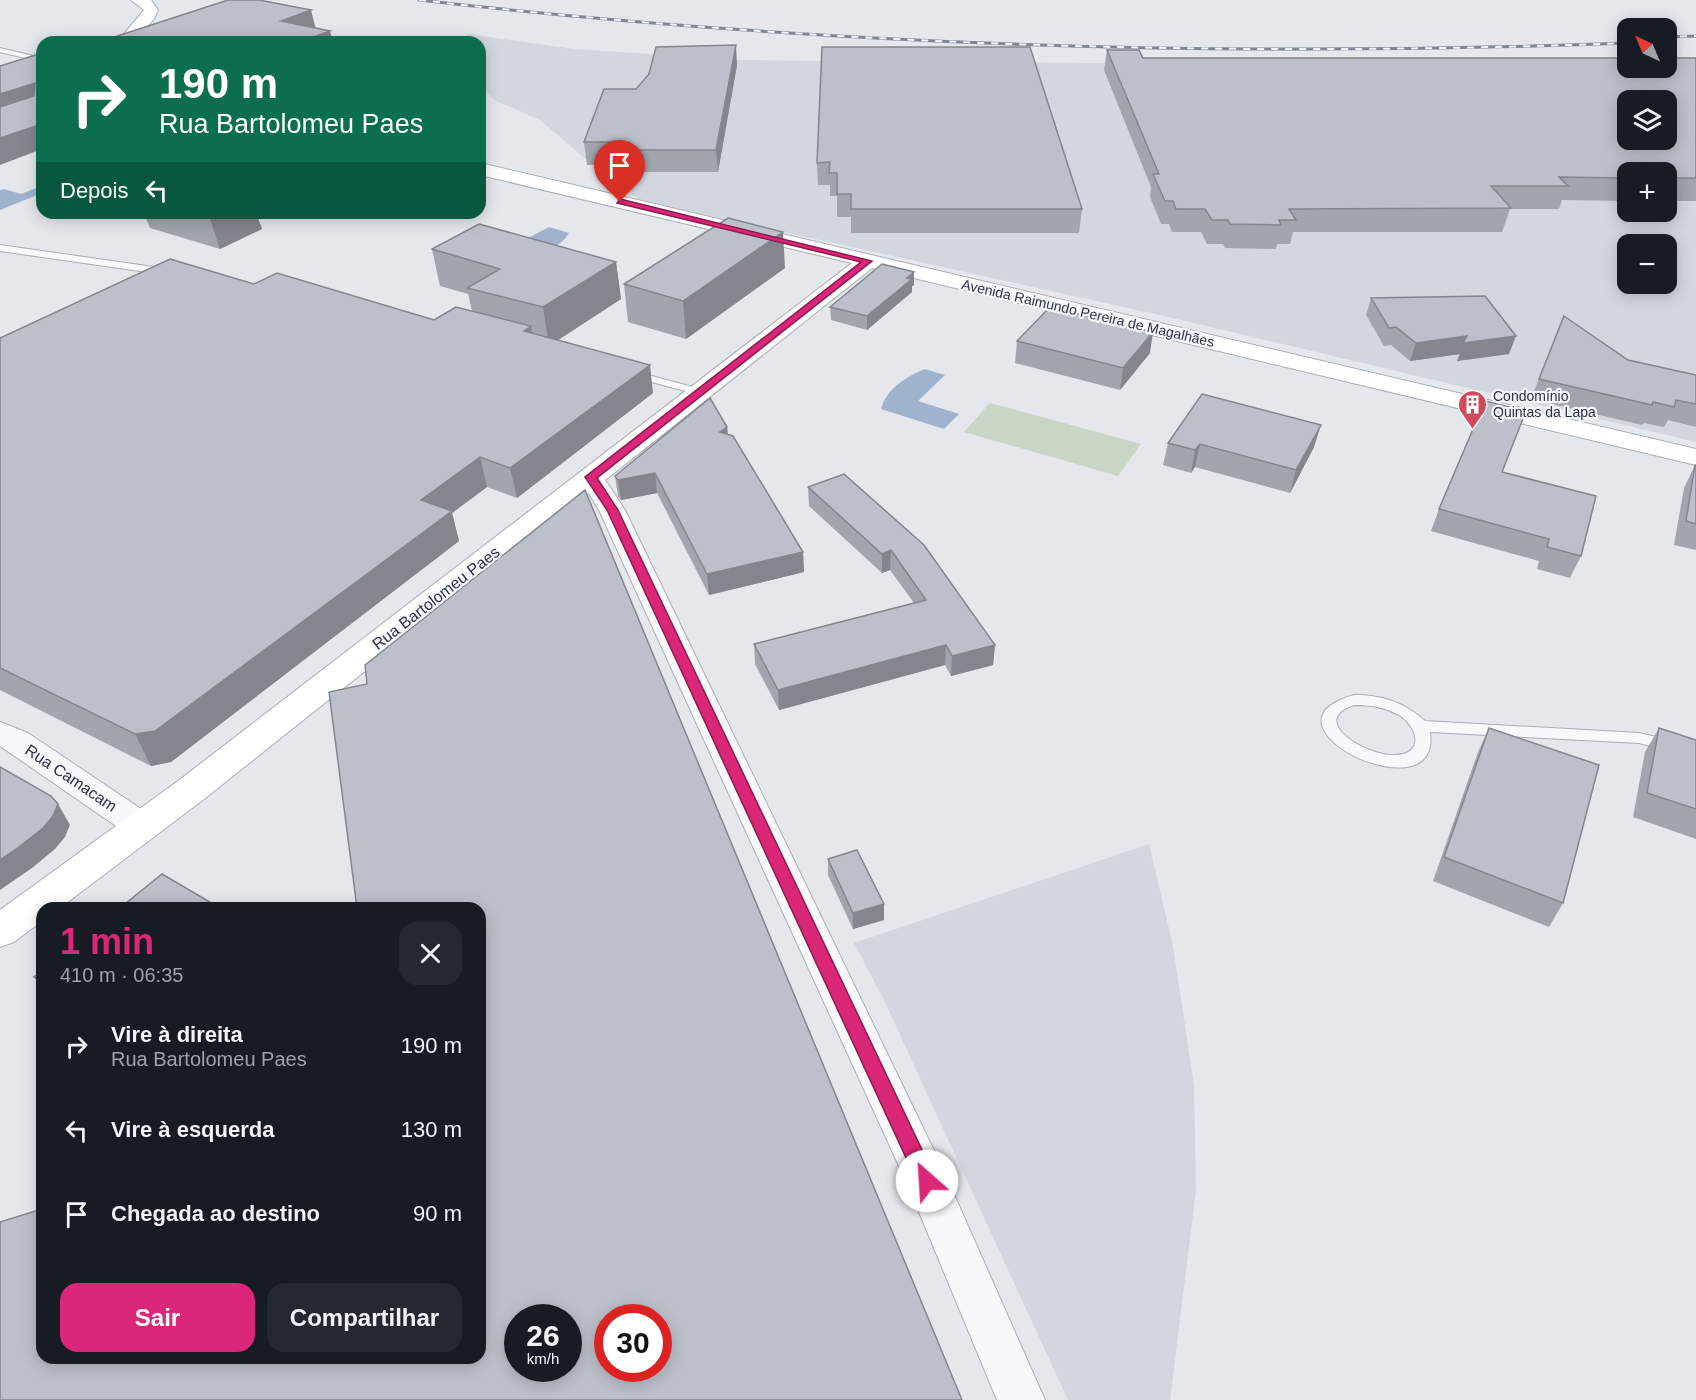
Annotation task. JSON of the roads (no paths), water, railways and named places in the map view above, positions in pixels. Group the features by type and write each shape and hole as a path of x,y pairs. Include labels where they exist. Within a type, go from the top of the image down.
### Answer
{"street":[{"path":"131,36 149,16 151,10 146,3 138,0"},
{"name":"Avenida Raimundo Pereira de Magalhães","path":"486,170 1696,457"},
{"name":"Rua Bartolomeu Paes","path":"39,902 141,826 868,261"},
{"path":"591,477 612,510 927,1181 1021,1400"},
{"name":"Rua Camacam","path":"0,733 17,741 141,826"},
{"name":"Rua Bartolomeu Paes","path":"0,931 36,904"}],"lane":[{"path":"0,50 36,59"},
{"path":"0,248 182,274"},
{"path":"623,371 700,392"},
{"path":"1368,698 1399,706 1413,715 1421,726 1425,737 1423,747 1416,756 1388,762 1371,759 1348,748 1333,732 1330,721 1333,712 1341,704 1353,699 1368,698"},
{"path":"1421,726 1639,738 1696,752"}],"water":[{"path":"36,188 36,195 0,210 0,190 21,194"},
{"path":"549,227 569,233 563,241 544,251 490,258"},
{"path":"925,369 945,375 918,401 959,414 944,429 881,409 888,395 898,384"}],"railway":[{"path":"419,0 570,16 720,28 871,38 1023,44 1325,49 1617,43"},
{"path":"1677,37 1696,36"}],"place":[{"name":"Condomínio Quintas da Lapa","path":"1472,430"}]}
